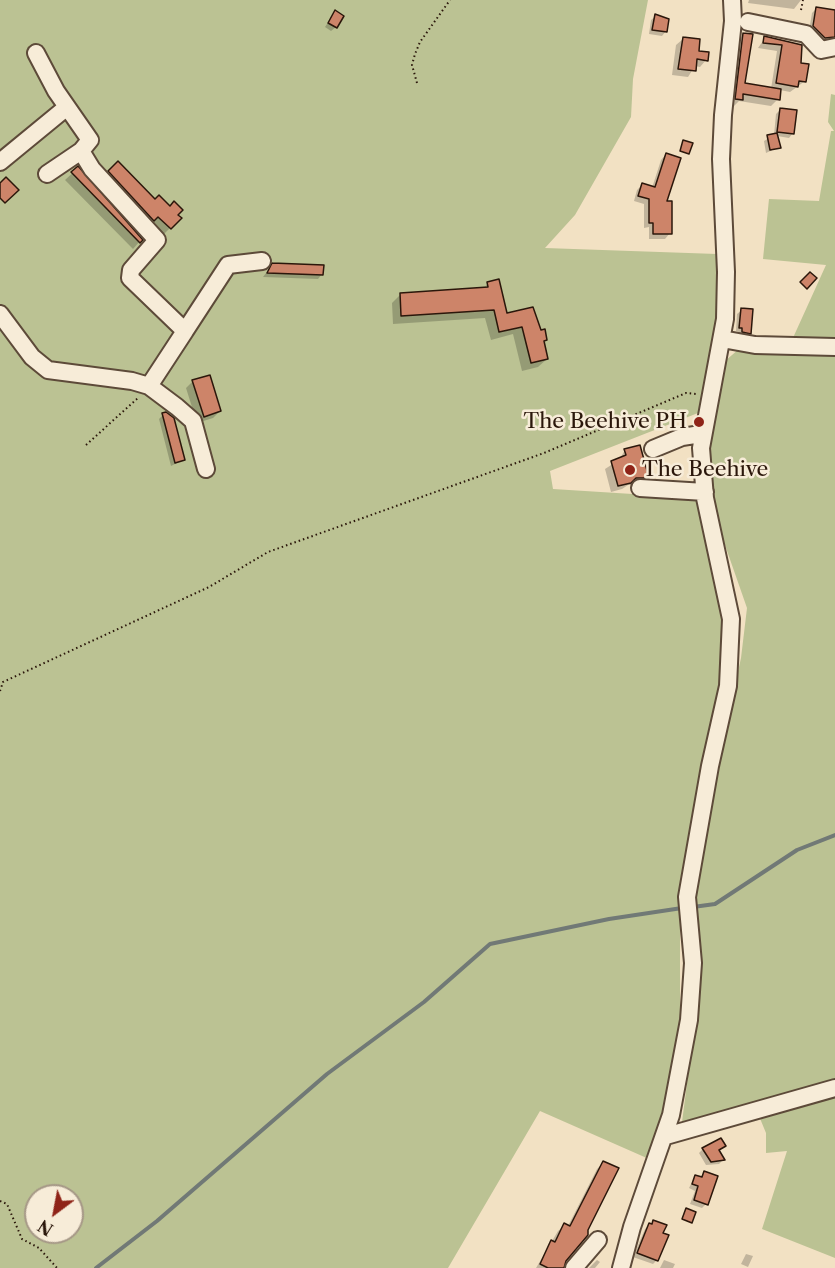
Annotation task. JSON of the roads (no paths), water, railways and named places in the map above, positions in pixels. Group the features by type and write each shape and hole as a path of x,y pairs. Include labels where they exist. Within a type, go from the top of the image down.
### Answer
{"street":[{"path":"621,1268 632,1227 666,1136 689,1020 693,963 687,897 710,766 728,686 731,619 705,492 701,434 722,339 726,272 721,159 723,115 734,21 732,0"},
{"path":"748,22 806,34 821,50 835,47"},
{"path":"36,53 67,107 90,140 81,151 47,174"},
{"path":"0,162 67,107"},
{"path":"81,151 92,169 157,240 131,270 131,282 184,331"},
{"path":"148,386 228,265 262,261"},
{"path":"0,314 32,357 48,370 132,381 148,386 193,421 206,469"},
{"path":"722,339 755,345 835,347"},
{"path":"653,449 682,437 701,434"},
{"path":"640,488 705,492"},
{"path":"666,1136 835,1088"},
{"path":"574,1268 598,1240"}],"waterway":[{"path":"693,907 715,904 797,850 835,835"},
{"path":"96,1268 157,1221 327,1074 424,1002 490,944 609,919 682,908"}],"place":[{"name":"The Beehive PH","path":"699,422"},
{"name":"The Beehive","path":"630,470"}]}
